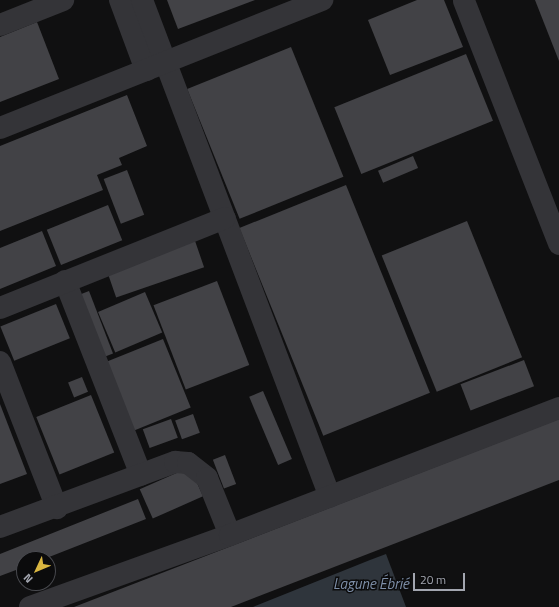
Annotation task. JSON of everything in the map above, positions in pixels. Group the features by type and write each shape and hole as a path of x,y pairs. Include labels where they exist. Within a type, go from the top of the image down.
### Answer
{"street":[{"path":"0,25 63,0"},
{"path":"120,0 146,70"},
{"path":"142,0 330,497"},
{"path":"0,128 322,0"},
{"path":"464,1 559,244"},
{"path":"0,308 225,218"},
{"path":"65,281 141,476"},
{"path":"0,362 57,508"},
{"path":"30,607 230,535 559,408"},
{"path":"0,527 57,508 175,462 198,469 207,478 230,535"}],"water":[{"name":"Lagune Ébrié","path":"386,554 406,607 253,607 370,560"}],"building":[{"path":"167,0 255,0 178,29"},
{"path":"417,0 444,0 463,47 390,75 368,20"},
{"path":"535,0 559,0 559,61"},
{"path":"37,22 59,79 0,102 0,37"},
{"path":"291,47 343,177 240,219 187,89"},
{"path":"466,54 493,121 361,174 334,107"},
{"path":"127,95 147,146 119,158 122,165 97,175 103,190 0,231 0,146"},
{"path":"413,156 418,168 383,183 378,171"},
{"path":"127,170 144,215 121,224 104,179"},
{"path":"346,185 430,393 323,436 239,228"},
{"path":"108,205 122,240 61,265 47,230"},
{"path":"467,221 522,357 437,392 382,255"},
{"path":"42,231 56,266 0,289 0,248"},
{"path":"194,238 204,267 116,298 106,268"},
{"path":"217,281 249,365 186,389 154,305"},
{"path":"89,291 113,354 103,357 79,295"},
{"path":"145,292 162,333 115,352 98,312"},
{"path":"56,304 70,338 14,361 0,326"},
{"path":"163,339 191,408 134,430 106,362"},
{"path":"524,360 534,386 471,411 461,384"},
{"path":"82,377 88,392 74,397 68,383"},
{"path":"263,391 292,459 278,465 249,397"},
{"path":"91,395 114,452 60,475 36,417"},
{"path":"0,404 27,474 0,484"},
{"path":"193,414 200,433 182,439 175,420"},
{"path":"171,419 178,438 150,448 143,429"},
{"path":"559,419 559,480 231,607 74,607"},
{"path":"225,455 236,484 224,489 213,460"},
{"path":"190,467 203,496 153,519 140,489"},
{"path":"138,499 146,519 56,554 56,551 16,551 16,570 0,576 0,554"}]}
